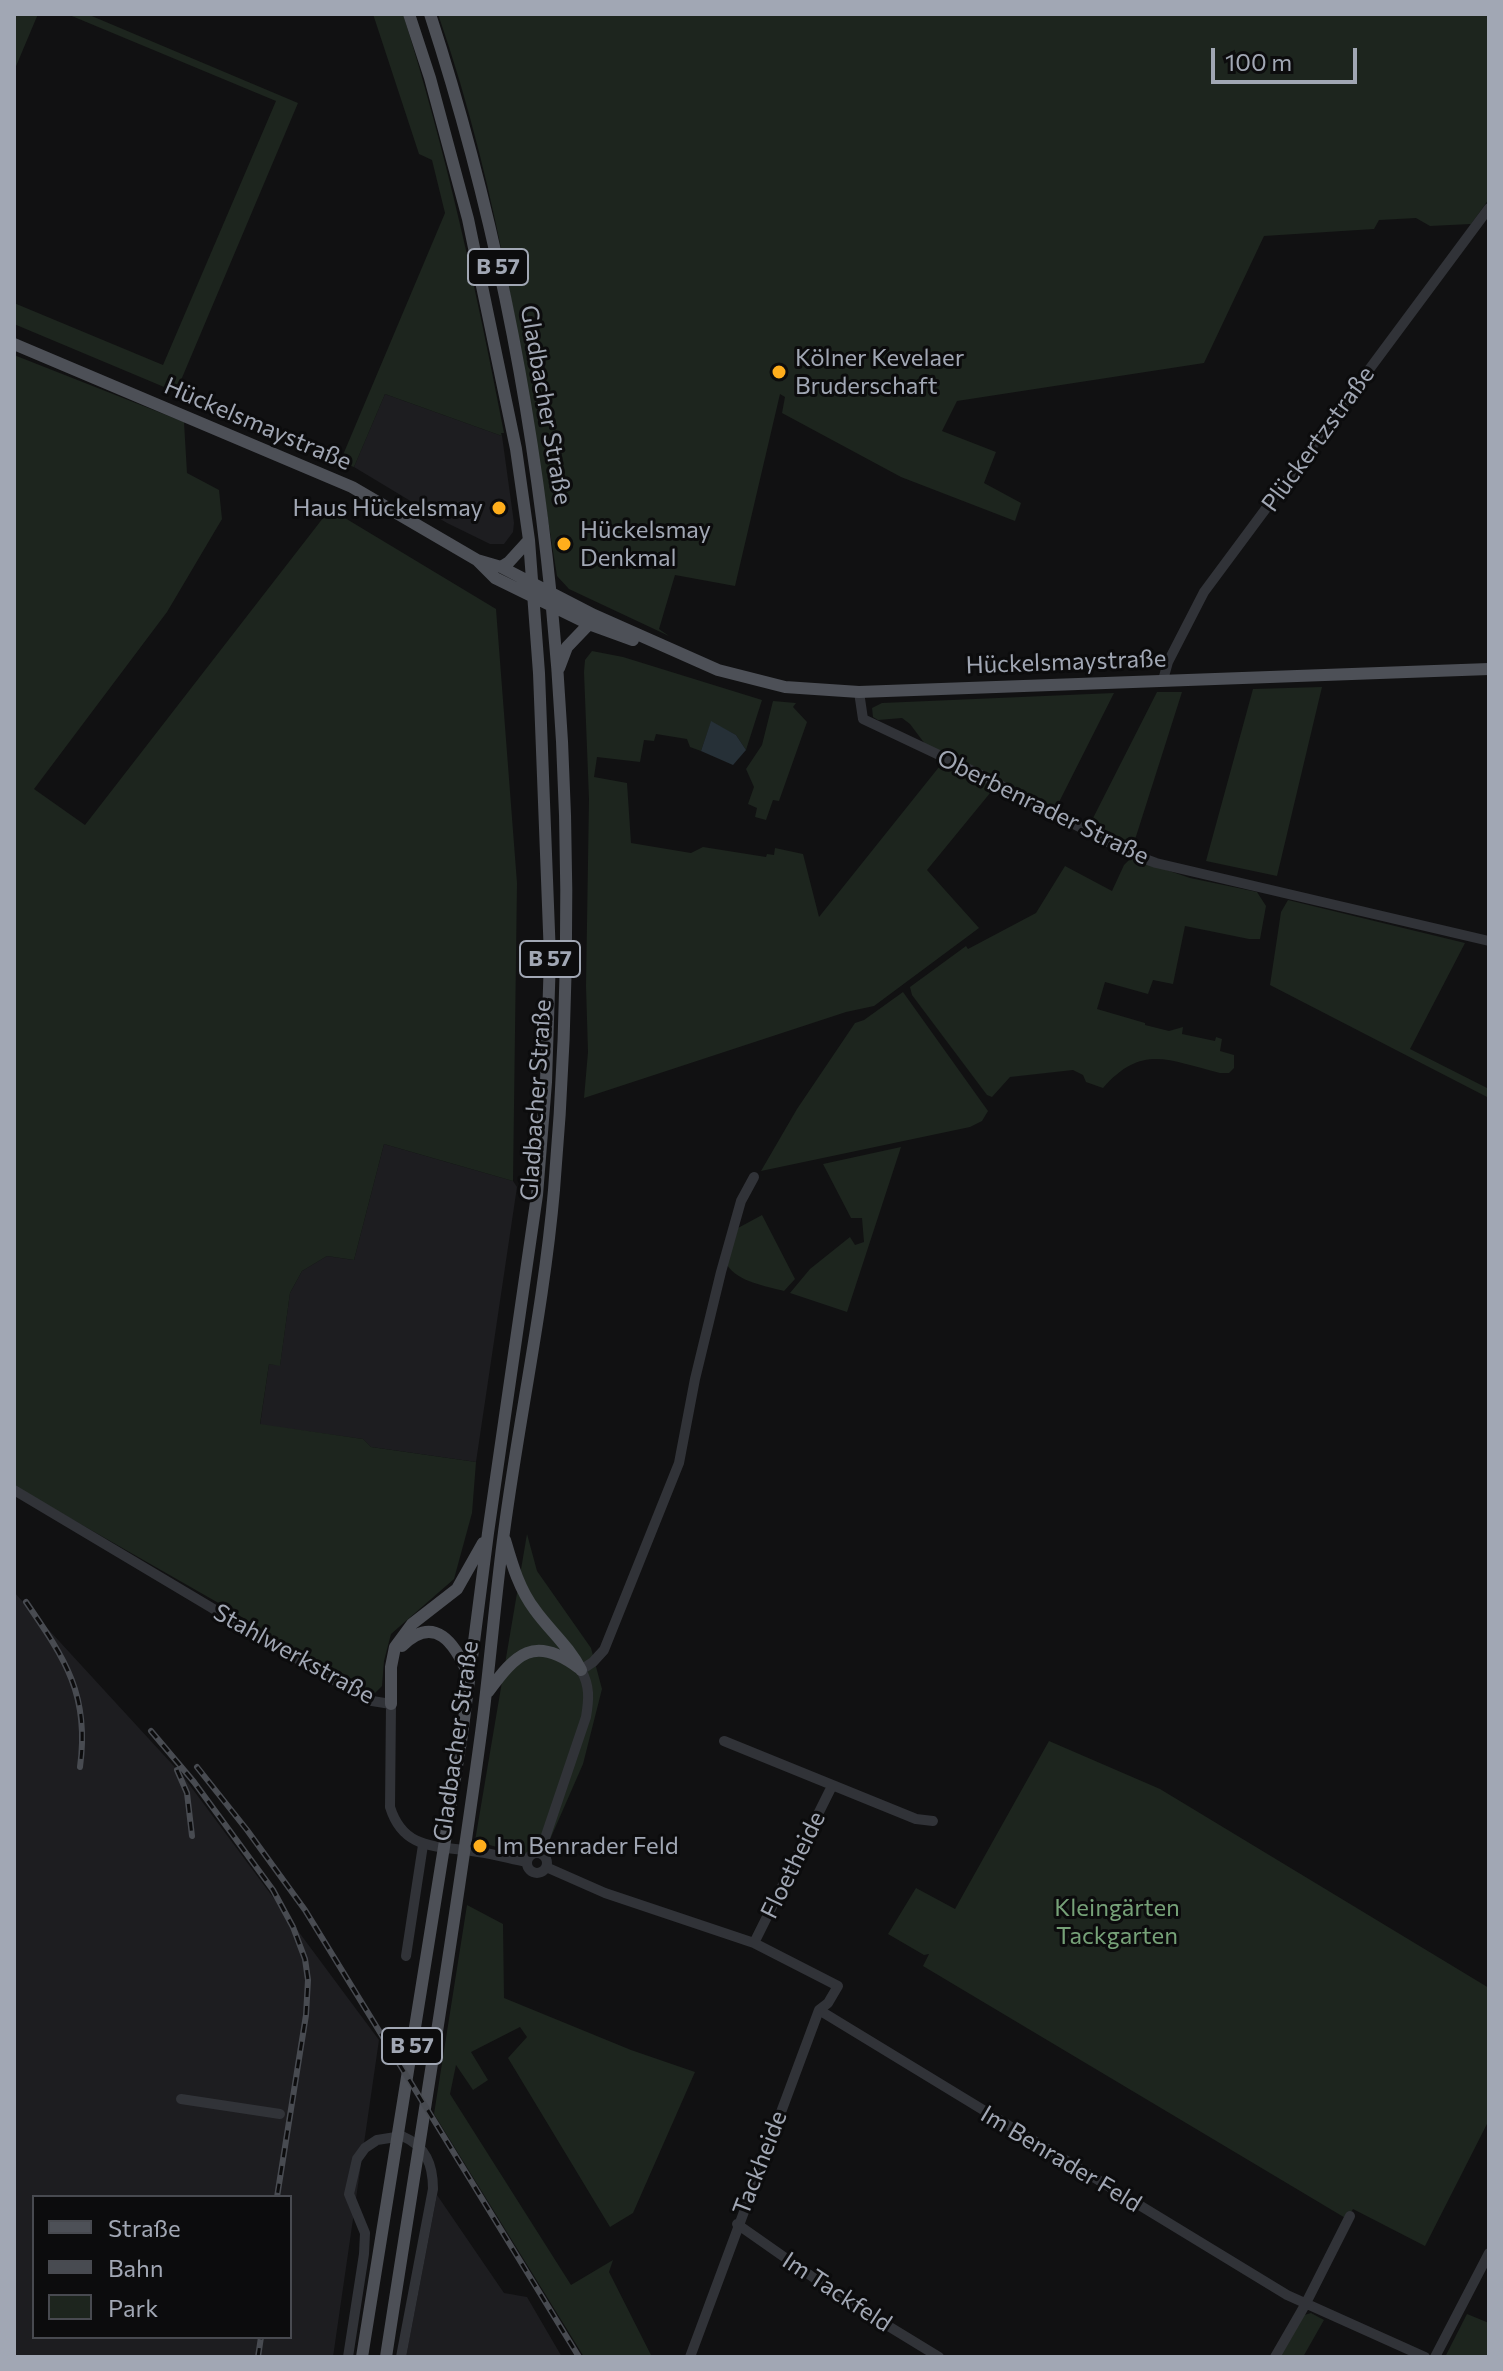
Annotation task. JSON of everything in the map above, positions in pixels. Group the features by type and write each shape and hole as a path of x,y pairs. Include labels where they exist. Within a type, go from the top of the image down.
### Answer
{"main road":[{"name":"Gladbacher Straße","path":"362,2357 462,1735 537,1195 546,1082 550,957 539,673 529,540 516,449 468,219 430,78 409,14"},
{"name":"Gladbacher Straße","path":"386,2357 481,1736 503,1536 553,1198 562,1083 566,878 558,671 544,525 509,318 486,212 430,14"},
{"name":"Hückelsmaystraße","path":"14,344 352,487 477,560 501,567 531,582 589,624 639,642 653,643"},
{"path":"501,567 529,540"},
{"name":"Hückelsmaystraße","path":"477,560 495,578 532,596 551,599 594,615 642,635 653,643 739,677 785,687 859,692 1489,669"},
{"path":"558,671 567,647 589,624"},
{"path":"391,1704 395,1647 412,1624 457,1589 488,1533"},
{"path":"503,1536 524,1592 535,1611 572,1653 581,1670"},
{"path":"392,1658 414,1635 440,1634 452,1643 470,1677"},
{"path":"486,1695 510,1662 525,1653 543,1651 563,1656 581,1670"}],"street":[{"name":"Plückertzstraße","path":"1163,680 1168,662 1204,592 1489,208"},
{"name":"Oberbenrader Straße","path":"859,692 863,719 975,772 1142,858 1217,879 1489,941"},
{"path":"540,1853 586,1717 588,1682 581,1670 604,1650 610,1638 679,1463 695,1379 721,1272 741,1201 754,1177"},
{"name":"Stahlwerkstraße","path":"14,1490 321,1673 372,1701 391,1704 390,1807 395,1822 423,1845"},
{"name":"Floetheide","path":"724,1741 916,1819 933,1821"},
{"name":"Floetheide","path":"754,1943 832,1786"},
{"path":"406,1956 423,1845 527,1862"},
{"path":"527,1862 530,1856 540,1853"},
{"path":"527,1862 531,1871 536,1873 546,1867 547,1861 540,1853"},
{"path":"546,1867 605,1893 754,1943"},
{"name":"Tackheide","path":"694,2354 737,2224 819,2010 828,2003 838,1986 754,1943"},
{"name":"Im Benrader Feld","path":"819,2010 968,2104 1305,2305 1425,2357"},
{"path":"181,2099 280,2114"},
{"path":"348,2357 365,2244 365,2233 349,2194 357,2159 365,2148 385,2137 402,2136 421,2148 433,2171 433,2189 401,2357"},
{"path":"1275,2357 1350,2216"},
{"name":"Im Tackfeld","path":"737,2224 844,2299 939,2357"},
{"path":"1435,2357 1489,2253"}],"shaded area":[{"path":"385,394 502,436 514,523 513,532 504,544 490,544 447,523 354,467"},
{"path":"711,721 736,735 746,750 733,765 701,751"},
{"path":"384,1144 513,1181 517,1187 476,1462 371,1447 363,1439 260,1425 269,1364 280,1365 290,1293 302,1271 327,1256 354,1260"},
{"path":"14,1592 183,1776 379,2040 333,2357 14,2357"},
{"path":"437,2195 504,2293 527,2297 562,2357 406,2357"}],"green space":[{"path":"14,14 38,14 14,71"},
{"path":"67,14 87,14 298,103 176,392 14,324 14,303 163,365 276,101"},
{"path":"373,14 403,14 460,222 504,433 501,433 502,436 385,394 354,467 340,462 445,213 432,160 419,154"},
{"path":"438,14 1489,14 1489,199 1471,224 1430,226 1416,218 1379,220 1374,229 1264,236 1204,363 957,401 942,431 996,452 984,483 1021,503 1015,521 901,477 782,413 785,397 780,394 735,586 675,575 659,629 669,636 569,589 557,576 510,292 479,152"},
{"path":"14,355 184,422 187,473 219,490 222,519 167,612 34,789 85,825 330,509 496,609 517,883 513,1181 384,1144 354,1260 327,1256 302,1271 290,1293 280,1366 269,1364 260,1424 363,1439 371,1447 476,1462 472,1513 454,1579 391,1634 382,1686 371,1697 222,1605 14,1486"},
{"path":"592,651 623,657 762,700 746,750 736,735 711,722 701,751 690,747 687,739 656,734 654,741 644,740 640,762 597,757 594,777 627,783 631,843 691,853 703,847 766,857 767,854 774,855 775,848 803,854 819,917 943,762 995,787 927,870 979,928 874,1006 846,1012 584,1098 588,1052 589,799 584,672 585,660"},
{"path":"1322,687 1277,876 1206,861 1253,689"},
{"path":"1157,692 1182,692 1132,849 1089,826"},
{"path":"1114,693 1056,808 925,744 902,718 878,720 873,717 872,708 882,703"},
{"path":"773,701 796,703 793,707 807,722 779,801 773,800 766,820 755,817 757,808 748,804 754,787 746,769 762,745"},
{"path":"1131,858 1190,878 1257,892 1266,906 1260,939 1185,926 1173,984 1153,980 1148,994 1105,982 1097,1009 1169,1031 1183,1027 1182,1034 1215,1041 1216,1037 1222,1039 1220,1051 1234,1055 1234,1068 1229,1073 1220,1073 1171,1061 1144,1060 1117,1074 1103,1088 1086,1082 1083,1075 1073,1070 1010,1077 992,1097 987,1095 912,995 910,987 966,946 968,949 1036,913 1065,866 1112,891 1124,865"},
{"path":"1288,900 1465,943 1410,1049 1489,1089 1489,1098 1270,985 1281,912"},
{"path":"903,992 988,1111 982,1121 970,1127 761,1171 797,1109 855,1023"},
{"path":"901,1147 847,1312 790,1293 810,1269 850,1237 855,1245 864,1242 862,1218 851,1218 823,1164"},
{"path":"762,1215 795,1279 784,1291 738,1276 727,1265 738,1228"},
{"path":"527,1534 537,1571 591,1648 602,1689 583,1764 548,1844 526,1855 475,1841"},
{"name":"Kleingärten Tackgarten","path":"1049,1741 1160,1789 1489,1988 1489,2120 1425,2246 1353,2209 1347,2219 923,1966 929,1954 924,1955 888,1934 916,1888 955,1909"},
{"path":"467,1905 503,1924 504,1998 631,2050 695,2072 633,2213 610,2227 508,2058 527,2037 520,2027 471,2052 488,2080 473,2090 456,2065 450,2094 571,2285 613,2260 609,2272 652,2357 584,2357 434,2114"},
{"path":"1311,2313 1324,2320 1303,2357 1278,2357 1301,2316"},
{"path":"1467,2314 1489,2323 1489,2357 1445,2357"}],"railway":[{"path":"26,1602 63,1660 78,1698 82,1742 80,1767"},
{"path":"151,1731 194,1782 273,1890 293,1927 305,1959 308,1980 306,2015 277,2195"},
{"path":"197,1767 305,1910 579,2357"},
{"path":"177,1770 187,1793 192,1836"},
{"path":"258,2357 261,2339"}],"place":[{"name":"Kölner Kevelaer Bruderschaft","path":"779,372"},
{"name":"Haus Hückelsmay","path":"499,508"},
{"name":"Hückelsmay Denkmal","path":"564,544"},
{"name":"Im Benrader Feld","path":"480,1846"}]}
